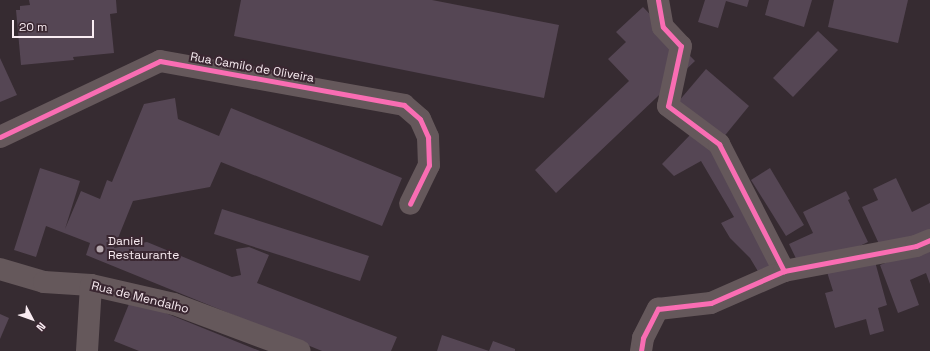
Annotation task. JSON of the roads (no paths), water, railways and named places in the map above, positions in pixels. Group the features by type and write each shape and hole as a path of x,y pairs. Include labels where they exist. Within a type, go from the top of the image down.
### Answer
{"street":[{"path":"658,0 664,27 681,46 668,106 719,144 784,272"},
{"name":"Rua Camilo de Oliveira","path":"0,137 160,61 404,105 420,119 428,137 429,165 410,204"},
{"path":"641,351 643,338 658,309 711,303 784,272 916,246 930,240"},
{"name":"Rua de Mendalho","path":"0,269 44,282 91,285 174,304 300,351"},
{"path":"87,351 91,285"}],"place":[{"name":"Daniel Restaurante","path":"100,249"}]}
